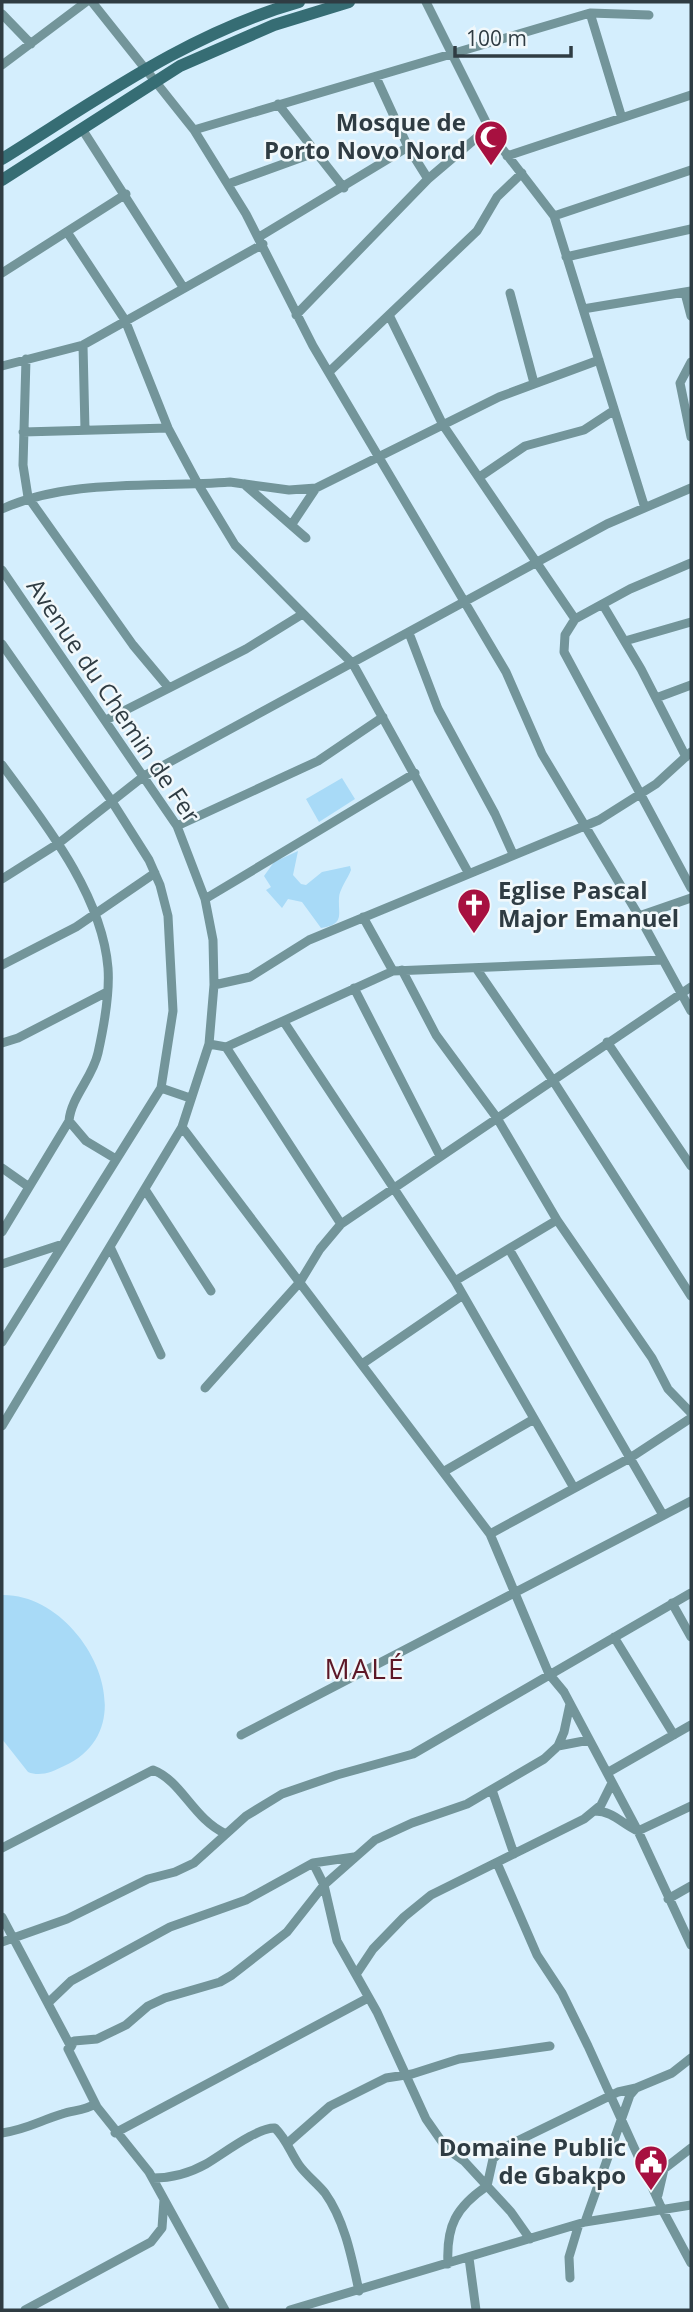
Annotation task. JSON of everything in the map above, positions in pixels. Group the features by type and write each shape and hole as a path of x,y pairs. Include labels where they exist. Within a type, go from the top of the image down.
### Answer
{"main road":[{"path":"2,159 146,67 268,6 299,2"},
{"path":"2,180 156,81 238,39 349,2"}],"street":[{"path":"2,65 86,2"},
{"path":"92,2 194,130 228,184 329,372 506,672 542,754 583,827 639,916 691,1011"},
{"path":"426,2 488,128 554,216 644,505"},
{"path":"194,130 590,13 649,15"},
{"path":"590,13 621,116"},
{"path":"2,14 32,44"},
{"path":"376,77 408,147 428,179"},
{"path":"507,156 691,95"},
{"path":"278,104 344,188"},
{"path":"296,314 428,179 488,128"},
{"path":"82,129 183,287"},
{"path":"2,366 83,345 261,241 408,147"},
{"path":"228,184 314,153"},
{"path":"554,216 691,170"},
{"path":"329,372 477,231 497,197 522,173"},
{"path":"2,273 126,194"},
{"path":"566,257 691,229"},
{"path":"67,232 125,320 168,428 235,545 301,615 353,664 468,872"},
{"path":"583,309 688,292 691,316"},
{"path":"510,293 534,383"},
{"path":"389,315 443,425 481,476 575,619"},
{"path":"83,345 85,429"},
{"path":"26,359 23,432 28,497 133,645 169,688"},
{"path":"2,509 28,497 76,489 198,484 244,484 289,490 316,488 534,383 599,360"},
{"path":"691,362 680,383 691,432"},
{"path":"481,476 525,446 584,430 613,411"},
{"path":"23,432 168,428"},
{"path":"244,484 306,538"},
{"path":"292,524 316,488"},
{"path":"2,879 59,843 144,776 353,664 462,601 644,505 691,488"},
{"path":"691,563 630,589 575,619 565,635 564,652 611,735 639,796 691,887"},
{"name":"Avenue du Chemin de Fer","path":"2,570 177,826 205,899 213,940 214,985 209,1044 182,1127 146,1191 2,1426"},
{"path":"214,985 250,977 309,940 612,813 639,796 689,754 603,605"},
{"path":"106,720 246,649 301,615"},
{"path":"625,641 691,622"},
{"path":"409,633 438,709 495,814 513,855"},
{"path":"2,644 111,800 155,873 168,916 173,1011 161,1088 2,1342"},
{"path":"656,698 691,685"},
{"path":"177,826 318,761 383,718"},
{"path":"2,765 59,843 94,914 105,949 107,992 97,1057 69,1121 2,1232"},
{"path":"205,899 415,773"},
{"path":"2,965 42,947 155,873"},
{"path":"639,916 691,898"},
{"path":"363,917 436,1035 497,1118 557,1220 652,1358 668,1389 691,1415 630,1458 490,1534"},
{"path":"209,1044 226,1047 397,971 663,960"},
{"path":"476,968 552,1079 691,1296"},
{"path":"205,1388 300,1283 320,1249 341,1224 691,986"},
{"path":"355,988 440,1156"},
{"path":"2,1043 18,1038 107,992"},
{"path":"284,1022 455,1281 574,1488"},
{"path":"607,1042 691,1166"},
{"path":"226,1047 341,1224"},
{"path":"161,1088 190,1098"},
{"path":"69,1121 86,1141 116,1159"},
{"path":"182,1127 490,1534 549,1674 570,1704 638,1831 691,1945"},
{"path":"2,1168 29,1187"},
{"path":"146,1191 211,1291"},
{"path":"455,1281 557,1220"},
{"path":"2,1264 63,1244"},
{"path":"111,1249 161,1356"},
{"path":"509,1250 663,1516"},
{"path":"362,1364 463,1295"},
{"path":"443,1472 534,1419"},
{"path":"241,1735 691,1501"},
{"path":"2,1942 12,1936 67,1919 148,1879 175,1872 194,1863 246,1816 282,1794 337,1774 413,1754 691,1593"},
{"path":"672,1603 691,1637"},
{"path":"614,1637 674,1735"},
{"path":"558,1745 570,1704"},
{"path":"607,1773 691,1725"},
{"path":"225,2310 153,2178 134,2151 115,2133 95,2104 68,2049 74,2041 97,2039 114,2031 165,1998 232,1975 297,1924 324,1885 354,1857 387,1834 467,1804 529,1770 558,1745 589,1740"},
{"path":"2,1848 153,1770 178,1790 204,1821 226,1834"},
{"path":"357,1973 373,1949 404,1917 431,1895 595,1811 612,1783"},
{"path":"492,1790 514,1854"},
{"path":"595,1811 613,1815 625,1826 638,1831 691,1806"},
{"path":"48,2003 71,1981 189,1919 246,1900 313,1863 354,1857"},
{"path":"313,1863 324,1885 337,1941 357,1973 404,2075 437,2136 511,2212 530,2239"},
{"path":"496,1863 537,1955 562,1993 624,2120 662,2209 691,2263"},
{"path":"668,1899 691,1886"},
{"path":"2,1917 71,2047"},
{"path":"115,2133 368,1998"},
{"path":"289,2142 330,2106 374,2083 459,2059 550,2046"},
{"path":"448,2264 448,2247 456,2215 463,2203 486,2186 493,2159 505,2147 612,2095 672,2073 691,2058"},
{"path":"570,2278 569,2257 624,2120 626,2104 636,2088"},
{"path":"2,2133 37,2126 61,2114 79,2112 95,2104"},
{"path":"153,2178 172,2177 205,2164 271,2127 289,2142 297,2162 334,2207 348,2246 359,2291"},
{"path":"658,2198 664,2169 691,2148"},
{"path":"25,2310 151,2242 162,2228 164,2198"},
{"path":"290,2310 582,2223 691,2205"},
{"path":"469,2258 475,2310"}],"shaded area":[{"path":"342,778 355,799 319,822 306,799"},
{"path":"298,851 293,875 301,884 306,885 322,872 350,866 351,870 339,895 339,918 334,924 321,928 302,902 288,899 282,908 266,890 271,887 264,876 274,862"},
{"path":"2,1595 31,1600 58,1615 80,1638 96,1665 104,1694 103,1723 90,1747 64,1766 46,1773 28,1772 2,1739"}],"place":[{"name":"Mosque de Porto Novo Nord","path":"491,167"},
{"name":"Eglise Pascal Major Emanuel","path":"474,935"},
{"name":"Domaine Public de Gbakpo","path":"651,2192"}],"district":[{"name":"MALÉ","path":"365,1669"}]}
